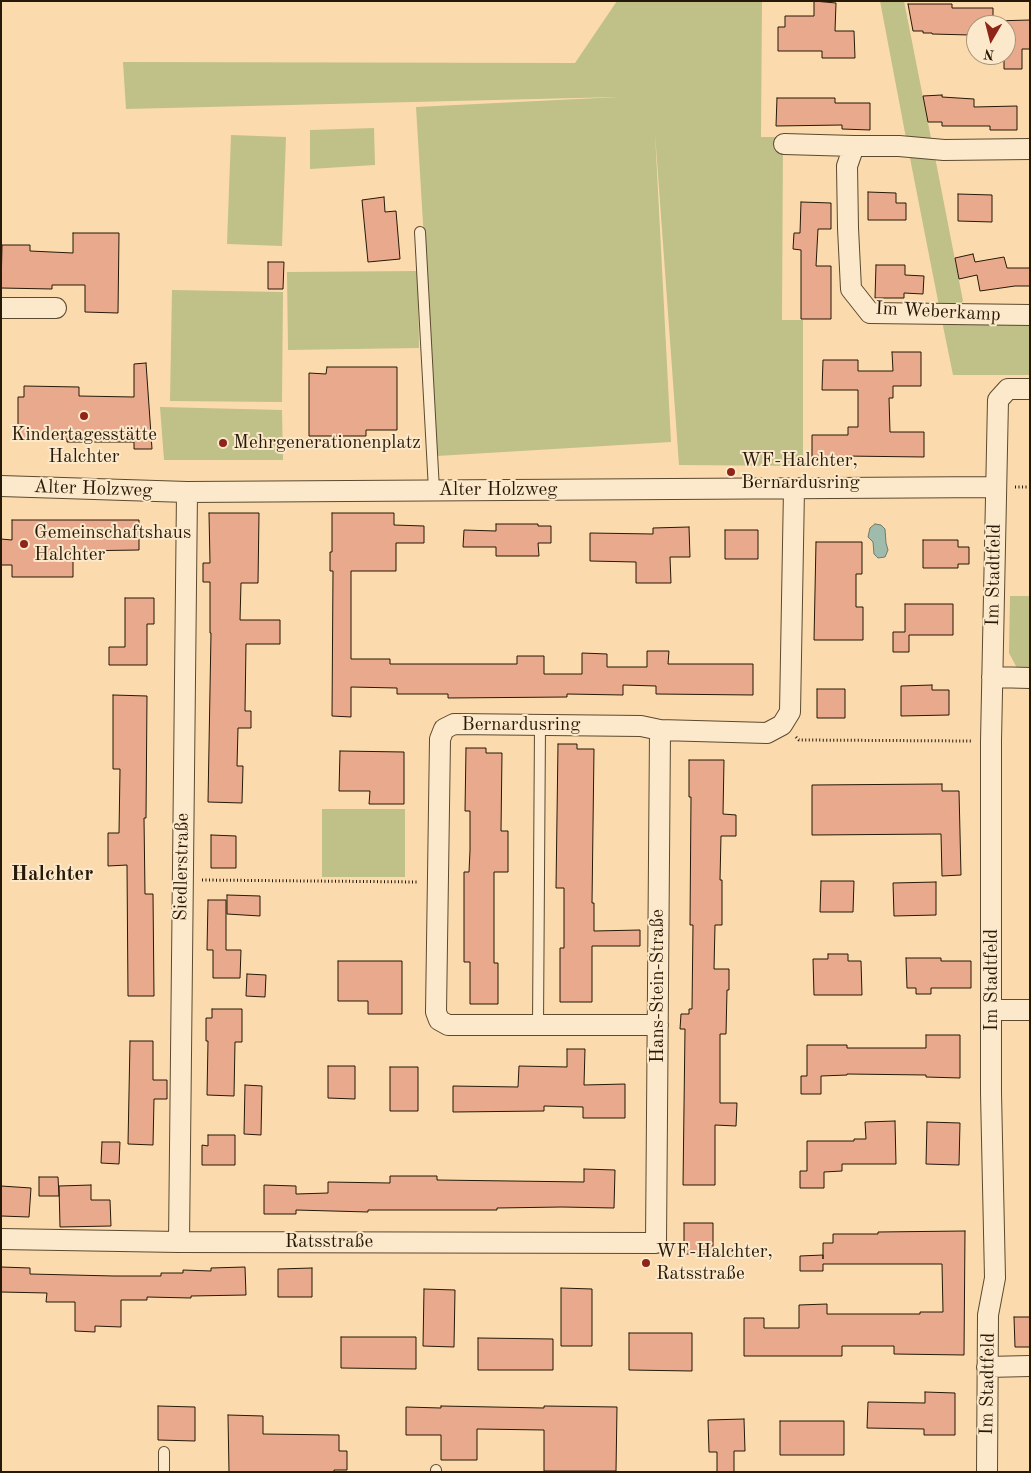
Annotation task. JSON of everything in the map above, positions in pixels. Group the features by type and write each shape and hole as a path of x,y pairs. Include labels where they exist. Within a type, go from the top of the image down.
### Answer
{"street":[{"path":"784,144 899,146 944,150 1030,149"},
{"name":"Im Weberkamp","path":"854,146 847,166 851,289 870,313 1030,315"},
{"path":"1,308 56,308"},
{"name":"Im Stadtfeld","path":"987,1472 988,1315 994,1278 991,1093 991,741 998,400 1008,389 1030,389"},
{"name":"Alter Holzweg","path":"1,486 187,492 995,487"},
{"path":"782,725 790,712 794,489"},
{"name":"Siedlerstraße","path":"179,1242 187,492"},
{"path":"992,677 1030,678"},
{"name":"Bernardusring","path":"658,1025 448,1025 439,1020 436,1012 436,882 440,739 444,729 454,724 641,726 660,730 767,734 782,725"},
{"name":"Hans-Stein-Straße","path":"656,1243 660,730"},
{"path":"992,1010 1030,1010"},
{"name":"Ratsstraße","path":"1,1239 179,1242 656,1243"},
{"path":"988,1367 1030,1366"}],"lane":[{"path":"420,232 434,490"},
{"path":"538,1025 540,725"},
{"path":"164,1452 164,1472"}],"path":[{"path":"1018,487 1030,487"},
{"path":"782,725 799,740 991,741"},
{"path":"182,880 436,882"}],"green space":[{"path":"617,1 762,1 761,137 783,137 782,320 803,320 803,466 679,465 655,133 671,442 437,456 416,107 618,97 126,109 123,62 575,63"},
{"path":"880,1 904,1 931,138 906,138"},
{"path":"374,128 375,165 310,169 310,130"},
{"path":"231,135 286,137 282,246 227,244"},
{"path":"909,153 935,157 963,301 959,306 939,306"},
{"path":"418,271 419,348 288,350 287,272"},
{"path":"172,290 283,292 282,402 170,401"},
{"path":"942,321 1030,321 1030,375 953,375"},
{"path":"160,407 282,410 283,460 164,460"},
{"path":"1010,596 1030,596 1030,670 1018,670 1009,653"},
{"path":"322,809 405,809 405,877 322,877"}],"shaded area":[{"path":"875,524 881,525 885,529 888,550 885,557 878,558 874,554 873,542 868,537 870,528"}],"building":[{"path":"814,1 836,3 835,31 854,31 855,58 822,58 822,51 778,51 778,27 785,27 785,16 814,16"},
{"path":"908,4 952,4 952,8 993,8 993,15 966,15 966,35 932,34 923,33 923,31 913,31"},
{"path":"1016,20 1030,20 1030,49 1022,49 1022,69 1004,69 1004,65 1016,65"},
{"path":"942,95 942,97 974,99 974,107 1017,106 1017,130 990,130 990,126 942,126 942,122 928,122 923,96"},
{"path":"777,98 835,98 835,103 870,103 870,130 842,129 842,125 776,126"},
{"path":"868,192 896,193 896,203 906,203 906,220 868,220"},
{"path":"958,194 992,195 992,222 958,221"},
{"path":"384,197 385,212 396,211 400,259 368,262 362,200"},
{"path":"801,202 831,203 831,229 818,229 816,266 831,266 831,319 801,319 801,250 793,249 794,233 800,233"},
{"path":"73,233 119,233 118,313 85,312 85,285 52,285 52,289 1,288 2,245 30,245 30,251 73,253"},
{"path":"973,254 975,262 1004,257 1007,268 1030,268 1030,286 980,291 977,275 959,279 955,258"},
{"path":"268,262 284,262 283,289 268,289"},
{"path":"876,265 905,265 905,275 924,276 923,294 904,293 904,298 875,298"},
{"path":"892,352 921,352 921,386 893,386 893,398 889,398 890,432 924,432 924,457 844,456 844,461 812,462 812,435 848,435 848,427 858,427 858,390 822,390 823,360 858,360 858,371 893,371"},
{"name":"Kindertagesstätte Halchter","path":"146,363 152,449 134,449 134,442 67,442 67,439 18,439 18,397 24,397 24,386 79,387 79,396 134,397 134,364"},
{"path":"327,367 397,367 397,430 366,430 366,436 309,436 309,373 326,374"},
{"path":"209,513 259,513 258,583 241,583 240,620 280,620 280,644 246,644 245,711 251,711 251,728 238,728 237,766 243,766 242,803 208,802 210,582 203,582 203,563 210,563"},
{"path":"332,513 394,513 394,525 424,526 424,543 396,543 396,571 351,571 351,659 390,659 390,664 517,664 517,656 544,656 544,674 582,674 582,653 607,654 607,667 647,667 647,651 669,651 668,664 753,664 753,695 656,694 656,686 623,685 623,695 567,694 567,697 448,698 448,694 397,694 397,688 351,687 351,717 332,716 333,571 330,571 330,552 332,552"},
{"path":"12,520 139,520 139,550 73,551 73,577 12,577 12,565 1,565 1,539 12,540"},
{"path":"496,524 538,524 538,526 551,526 551,543 538,543 539,556 496,556 496,547 463,547 464,530 496,531"},
{"path":"689,527 690,557 670,557 671,583 636,583 636,562 590,561 590,533 653,534 653,528"},
{"path":"725,530 758,530 758,559 725,559"},
{"path":"923,540 958,540 958,547 969,547 969,564 958,564 958,568 923,568"},
{"path":"816,542 862,542 862,574 856,574 856,607 863,607 863,640 814,640"},
{"path":"125,598 154,598 154,624 147,624 147,665 109,665 109,647 125,647"},
{"path":"905,604 953,604 953,635 909,635 909,652 893,652 893,632 905,632"},
{"path":"932,685 932,690 949,690 949,715 901,716 901,686"},
{"path":"817,689 845,689 845,718 817,718"},
{"path":"113,695 147,696 146,818 144,818 145,894 153,894 154,996 128,996 127,865 108,866 108,833 119,833 120,769 113,769"},
{"path":"558,744 577,744 577,749 594,749 592,903 594,903 594,931 640,930 640,946 592,946 592,1002 560,1002 560,948 564,948 564,888 556,888"},
{"path":"466,748 486,748 486,753 502,753 501,831 508,831 508,872 494,872 494,963 498,963 498,1004 470,1004 470,962 464,962 464,872 469,872 470,850 470,811 465,811"},
{"path":"340,751 404,752 404,804 369,804 370,791 339,791"},
{"path":"689,760 724,760 723,814 736,815 736,836 721,836 722,925 715,925 714,969 729,969 726,1034 720,1034 720,1103 737,1103 736,1126 715,1125 715,1185 683,1185 685,1029 680,1029 681,1014 689,1014 689,1009 692,1009 693,925 690,925 691,797 689,797"},
{"path":"942,784 942,791 959,791 961,875 942,876 941,834 812,835 812,785"},
{"path":"211,835 236,836 236,868 211,868"},
{"path":"821,881 854,881 853,912 820,912"},
{"path":"936,882 936,915 894,916 893,883"},
{"path":"227,895 260,896 260,916 227,914"},
{"path":"208,900 226,900 226,950 241,950 240,978 213,978 213,950 207,950"},
{"path":"828,954 848,954 848,961 861,961 862,995 814,995 813,959 828,959"},
{"path":"906,958 941,958 941,961 971,961 971,988 931,988 931,994 916,994 916,988 907,988"},
{"path":"338,961 402,961 402,1014 368,1014 368,1001 338,1001"},
{"path":"247,974 266,975 265,997 246,996"},
{"path":"212,1009 242,1009 242,1042 235,1042 234,1096 207,1095 208,1041 206,1041 206,1018 212,1018"},
{"path":"926,1035 960,1035 960,1078 926,1077 926,1075 847,1074 821,1076 821,1094 801,1094 801,1076 807,1076 807,1045 847,1045 847,1048 926,1048"},
{"path":"130,1041 153,1041 153,1080 167,1080 167,1099 154,1099 153,1145 128,1144"},
{"path":"567,1049 585,1049 584,1085 625,1084 625,1118 583,1118 583,1107 544,1106 544,1111 453,1112 453,1086 518,1087 519,1066 567,1067"},
{"path":"328,1066 355,1066 355,1099 328,1098"},
{"path":"390,1067 418,1067 418,1111 390,1111"},
{"path":"245,1085 262,1086 261,1135 244,1134"},
{"path":"895,1121 896,1164 842,1164 842,1171 824,1172 824,1188 800,1188 800,1171 807,1171 807,1141 854,1141 854,1139 866,1139 865,1122"},
{"path":"927,1122 960,1123 959,1165 926,1164"},
{"path":"208,1135 235,1135 235,1165 202,1165 202,1145 208,1146"},
{"path":"102,1142 120,1142 119,1164 101,1163"},
{"path":"584,1169 615,1170 614,1208 368,1210 368,1212 296,1210 296,1214 264,1214 264,1185 296,1186 296,1194 328,1193 328,1182 390,1183 390,1176 437,1176 437,1180 584,1182"},
{"path":"39,1177 58,1177 59,1196 39,1196"},
{"path":"91,1185 91,1200 110,1200 111,1226 60,1227 59,1186"},
{"path":"1,1186 31,1188 29,1217 1,1216"},
{"path":"684,1223 713,1223 713,1254 684,1254"},
{"path":"965,1231 964,1355 894,1354 894,1346 842,1346 842,1356 744,1356 744,1318 764,1318 764,1328 799,1328 799,1305 827,1304 827,1314 920,1314 920,1312 943,1312 942,1264 823,1264 823,1271 800,1271 800,1256 823,1255 823,1243 833,1243 833,1234"},
{"path":"1,1267 30,1268 30,1274 161,1276 161,1273 183,1273 183,1270 211,1271 211,1268 245,1267 246,1295 191,1296 191,1298 147,1297 147,1300 121,1300 121,1327 95,1326 95,1332 75,1331 75,1302 46,1302 47,1293 1,1292"},
{"path":"312,1268 312,1297 278,1297 278,1269"},
{"path":"561,1288 592,1289 592,1346 561,1346"},
{"path":"424,1289 455,1290 454,1347 423,1346"},
{"path":"1014,1317 1030,1317 1030,1347 1015,1347"},
{"path":"629,1333 692,1333 692,1371 629,1370"},
{"path":"341,1337 416,1337 416,1369 341,1368"},
{"path":"478,1338 553,1339 553,1370 478,1370"},
{"path":"925,1392 955,1393 955,1435 924,1435 924,1429 867,1428 868,1402 925,1403"},
{"path":"158,1406 195,1407 195,1441 158,1440"},
{"path":"441,1406 617,1407 616,1471 544,1471 544,1430 477,1429 477,1460 441,1460 441,1435 406,1435 406,1407 441,1408"},
{"path":"228,1415 263,1416 263,1434 339,1435 339,1451 347,1451 347,1470 334,1470 334,1472 229,1472"},
{"path":"744,1419 745,1451 734,1451 734,1472 717,1472 717,1452 709,1452 708,1420"},
{"path":"780,1421 844,1421 844,1455 780,1455"}],"place":[{"name":"Kindertagesstätte Halchter","path":"84,416"},
{"name":"Mehrgenerationenplatz","path":"223,443"},
{"name":"WF-Halchter, Bernardusring","path":"731,472"},
{"name":"Gemeinschaftshaus Halchter","path":"24,544"},
{"name":"WF-Halchter, Ratsstraße","path":"646,1263"}],"district":[{"name":"Halchter","path":"52,874"}]}
